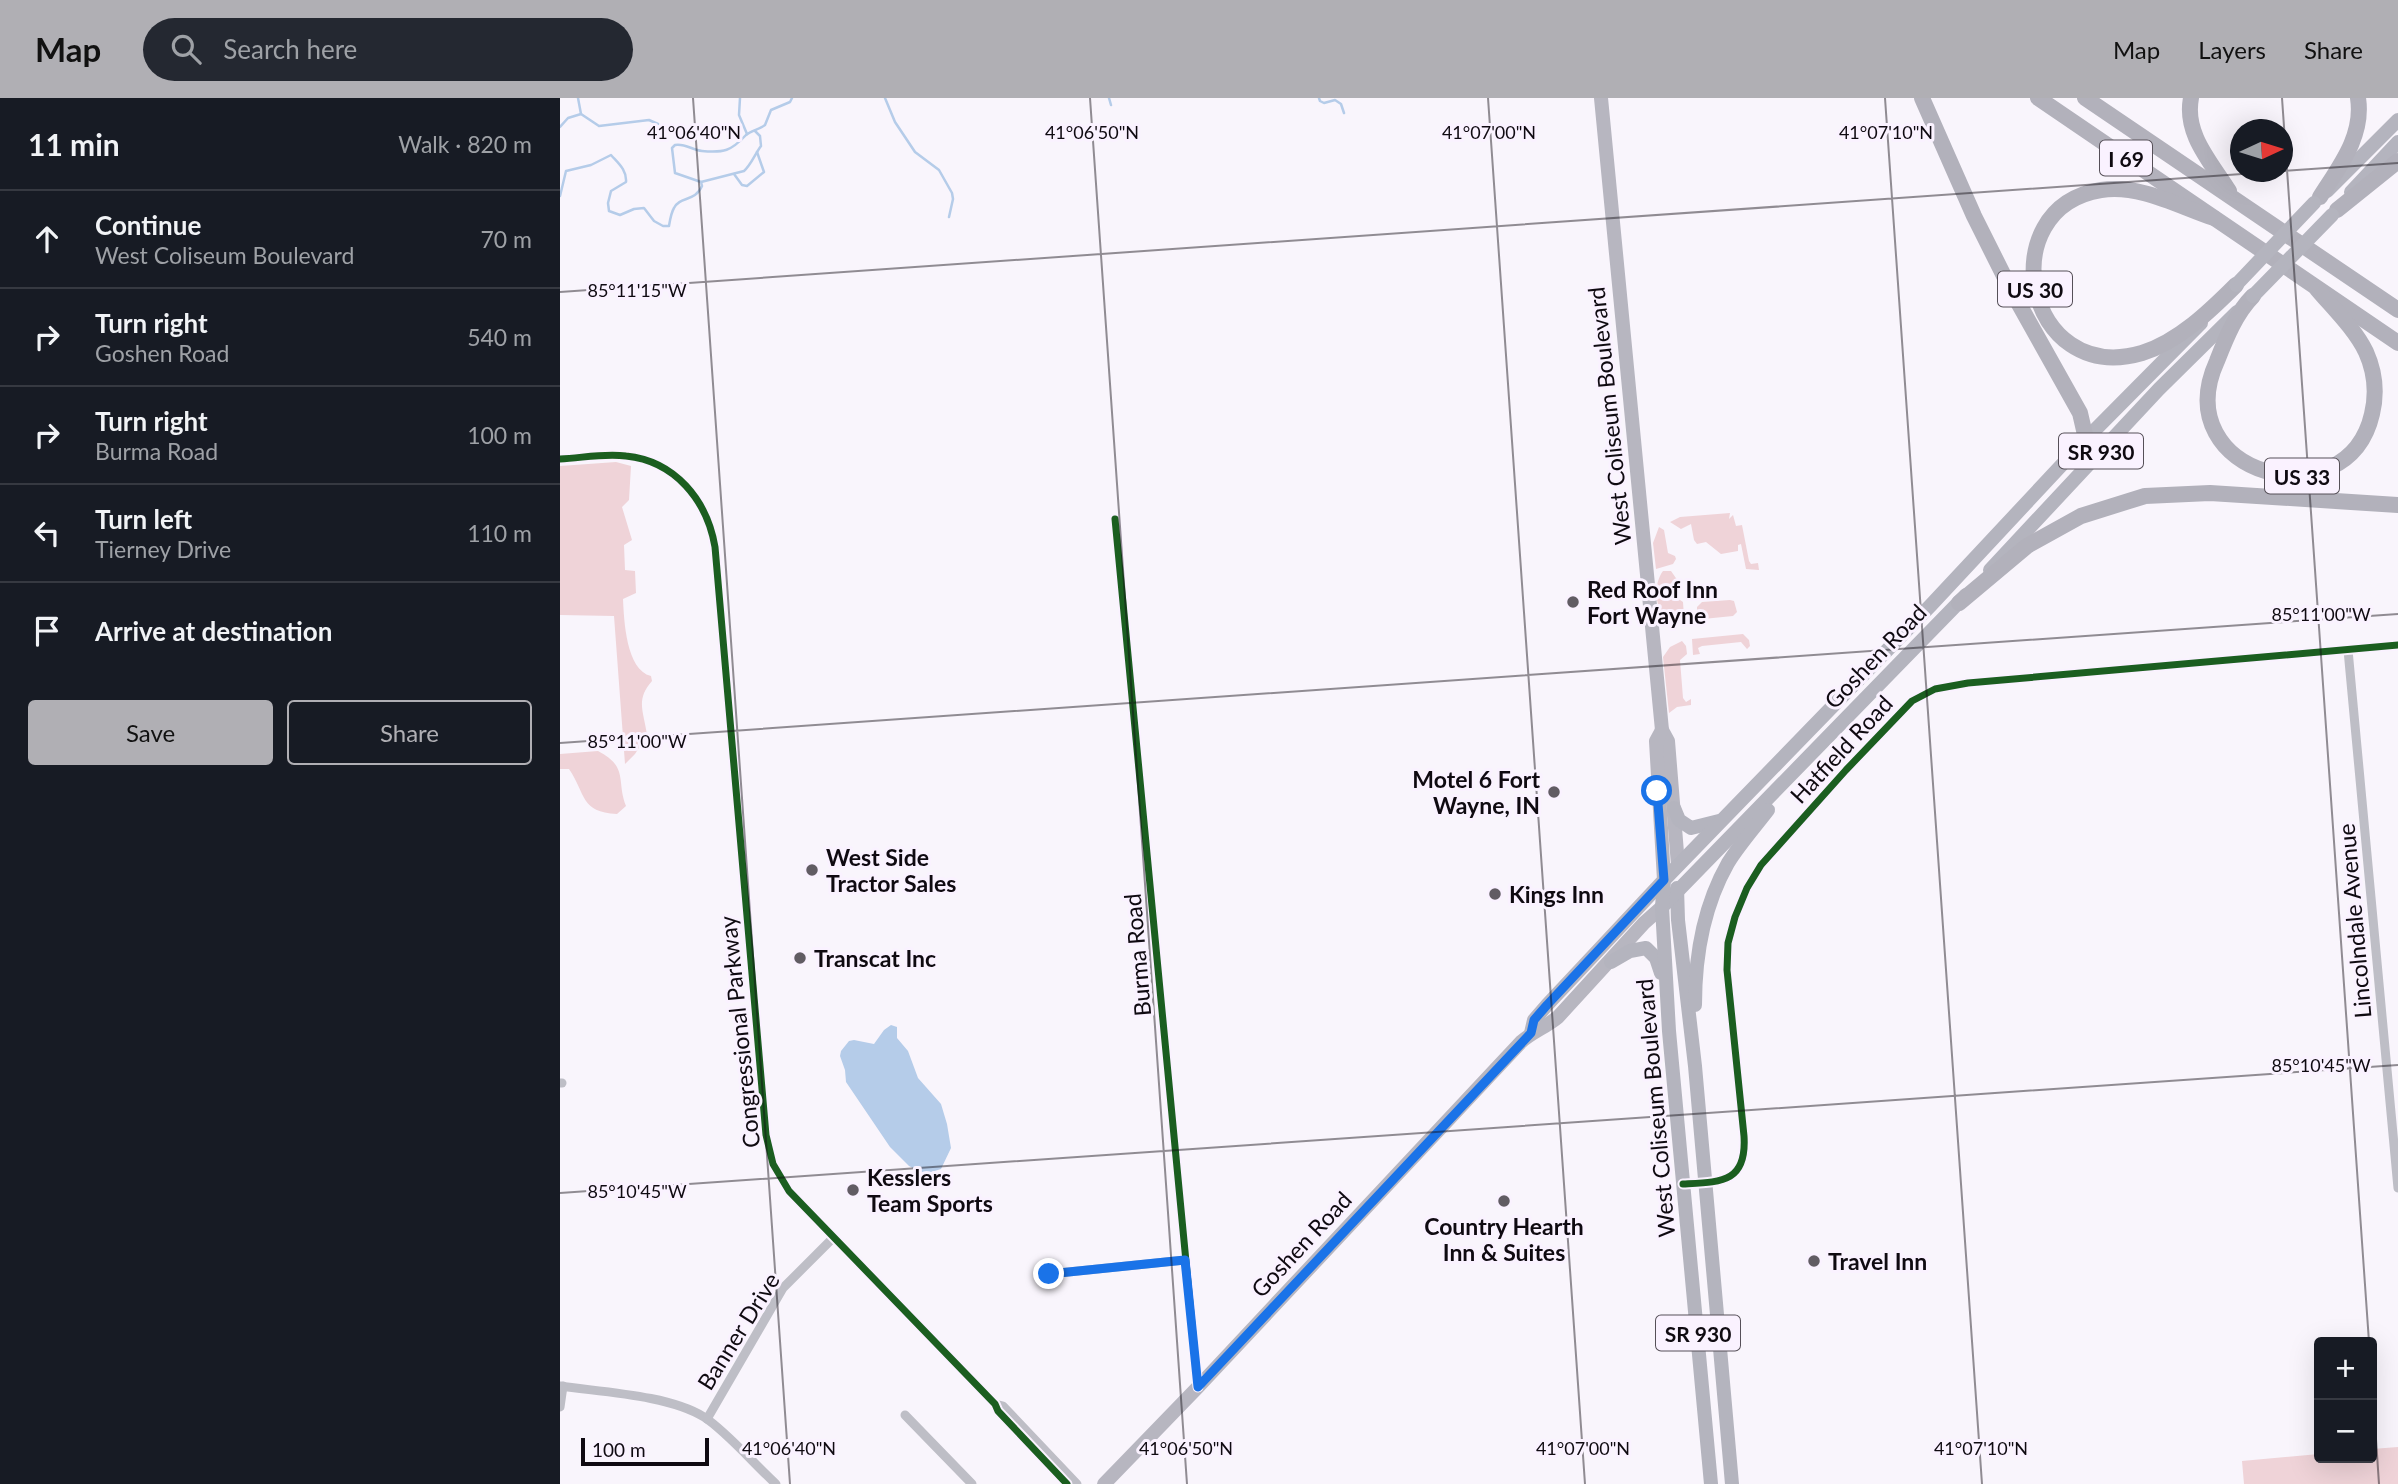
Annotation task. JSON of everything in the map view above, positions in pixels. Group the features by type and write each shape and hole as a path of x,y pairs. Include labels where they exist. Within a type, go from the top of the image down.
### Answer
{"highway":[{"path":"1922,98 1974,216 2010,288 2080,413 2086,439"},
{"name":"I 69","path":"2038,98 2398,343"},
{"name":"I 69","path":"2085,98 2398,310"},
{"path":"2190,98 2190,118 2197,139 2232,196"},
{"path":"2317,200 2352,144 2358,124 2358,98"},
{"name":"US 30","path":"2214,218 2150,193 2127,190 2104,190 2085,194 2062,207 2046,227 2036,248 2032,273 2036,296 2044,317 2058,335 2078,348 2098,356 2118,358 2144,352 2180,334 2233,288 2398,120"},
{"name":"US 33","path":"2317,289 2365,351 2374,376 2376,400 2369,428 2354,451 2334,465 2304,476 2275,475 2228,452 2210,419 2206,396 2214,367 2231,328 2250,299 2398,142"},
{"path":"2334,212 2398,161"},
{"path":"2353,280 2398,297"},
{"name":"SR 930","path":"1664,880 1931,605 2086,439 2187,339 2233,288"},
{"name":"Goshen Road","path":"1662,907 1959,603 2159,389 2250,299"},
{"path":"1959,603 2027,546 2081,516 2145,496 2210,493 2398,505"},
{"name":"SR 930","path":"1695,1066 1695,991 1699,942 1707,908 1729,862 1805,760"},
{"path":"1674,808 1679,820 1691,828 1723,820"},
{"name":"West Coliseum Boulevard","path":"1678,865 1676,894 1695,1066 1732,1484"},
{"name":"West Coliseum Boulevard","path":"1664,880 1662,907 1668,993 1711,1484"},
{"path":"1611,962 1630,951 1646,948 1656,958 1668,993"}],"main road":[{"name":"West Coliseum Boulevard","path":"1601,98 1662,730 1668,741 1678,865"},
{"name":"West Coliseum Boulevard","path":"1662,730 1657,741 1664,880"},
{"name":"Goshen Road","path":"1104,1484 1531,1033 1534,1020 1547,1005 1664,880"},
{"name":"Goshen Road","path":"1531,1033 1542,1030 1559,1017 1644,923 1662,907"}],"street":[{"name":"Congressional Parkway","path":"560,459 627,456 655,464 674,475 700,503 708,520 715,547 764,1110 770,1154 779,1176 789,1191 995,1404 998,1411 1067,1484"},
{"name":"Burma Road","path":"1115,519 1198,1387"},
{"name":"Hatfield Road","path":"1683,1184 1706,1183 1734,1175 1745,1152 1727,970 1728,943 1739,906 1761,864 1912,701 1935,689 1968,683 2398,645"},
{"name":"Lincolndale Avenue","path":"2348,650 2398,1188"},
{"name":"Banner Drive","path":"707,1419 783,1288 834,1237"},
{"path":"1049,1274 1185,1260"},
{"path":"560,1407 561,1386 671,1403 692,1409 707,1419 776,1484"},
{"name":"Congressional Parkway","path":"995,1404 1003,1406 1077,1484"},
{"path":"905,1415 972,1484"}],"shaded area":[{"path":"616,462 631,466 629,500 622,507 632,540 624,545 625,570 635,571 636,593 623,599 626,631 631,655 643,672 651,676 652,681 642,700 647,735 625,764 614,616 560,615 560,466"},
{"path":"1730,513 1729,519 1733,515 1736,526 1742,525 1749,561 1751,564 1758,563 1759,570 1746,569 1741,544 1738,545 1738,551 1721,554 1706,542 1697,544 1691,524 1681,529 1670,522 1680,517"},
{"path":"1659,527 1664,530 1668,553 1676,559 1673,564 1656,569 1653,543"},
{"path":"1663,571 1671,571 1678,581 1671,583 1673,595 1679,593 1683,602 1684,617 1678,621 1667,621 1660,610 1657,589"},
{"path":"1734,601 1737,612 1733,616 1703,619 1697,615 1697,607 1702,602"},
{"path":"1743,634 1749,640 1750,646 1747,649 1741,642 1702,646 1698,648 1700,654 1693,655 1692,639"},
{"path":"1682,641 1687,654 1680,660 1683,698 1686,702 1691,699 1691,705 1677,707 1669,713 1663,657 1670,647"},
{"path":"598,751 614,763 620,775 626,806 617,814 596,810 586,800 569,769 560,769 560,754"},
{"path":"2398,1447 2398,1484 2244,1484 2242,1461 2314,1454 2314,1463 2377,1463 2377,1449"}],"water":[{"path":"891,1025 897,1027 897,1038 908,1051 918,1078 941,1104 947,1124 951,1148 941,1169 925,1174 909,1166 890,1147 846,1082 840,1056 849,1041 874,1044"}],"waterway":[{"path":"578,98 581,114"},
{"path":"740,98 739,115 747,134"},
{"path":"560,196 566,171 591,165 611,155 624,170 626,182 611,191 609,211 620,215 644,208 654,221 669,226 677,204 696,194 702,186 701,182 675,173 672,148 679,145 702,151 727,150 765,125 771,110 790,102 792,98"},
{"path":"885,98 895,122 915,152 939,170 952,193 949,217"},
{"path":"1109,98 1111,105"},
{"path":"1319,98 1324,103 1335,100 1341,104 1344,113"},
{"path":"560,127 568,118 581,114 599,126 649,120 658,124"},
{"path":"701,182 744,171 761,146 760,136 755,131"},
{"path":"734,174 742,185 747,186 764,172 757,152"}],"cycle path":[{"path":"560,459 618,455 644,459 659,466 686,486 705,514 711,530 715,547 766,1135 773,1164 789,1191 995,1404 998,1411 1067,1484"},
{"path":"1115,519 1198,1387"},
{"path":"1683,1184 1729,1177 1741,1163 1744,1151 1727,970 1728,943 1747,888 1761,865 1912,701 1935,689 1968,683 2398,645"}],"place":[{"name":"Red Roof Inn Fort Wayne","path":"1573,602"},
{"name":"Motel 6 Fort Wayne, IN","path":"1554,792"},
{"name":"West Side Tractor Sales","path":"812,870"},
{"name":"Kings Inn","path":"1495,894"},
{"name":"Transcat Inc","path":"800,958"},
{"name":"Kesslers Team Sports","path":"853,1190"},
{"name":"Country Hearth Inn & Suites","path":"1504,1201"},
{"name":"Travel Inn","path":"1814,1261"}],"route":[{"path":"1049,1274 1185,1260 1198,1387 1531,1033 1534,1020 1547,1005 1664,880 1657,791"}]}
